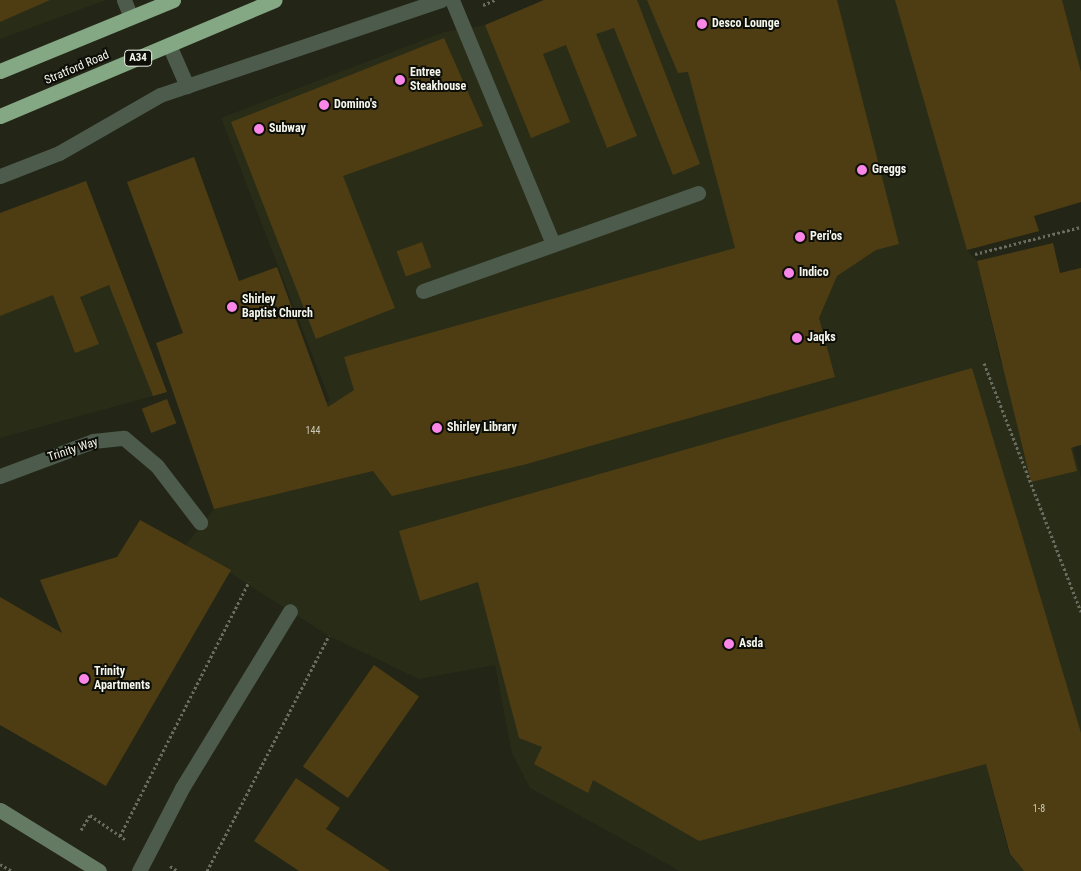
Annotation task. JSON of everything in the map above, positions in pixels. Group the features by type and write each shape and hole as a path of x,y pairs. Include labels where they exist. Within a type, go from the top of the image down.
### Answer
{"highway":[{"path":"0,71 173,0"},
{"name":"Stratford Road","path":"0,116 276,0"}],"street":[{"path":"124,0 130,17"},
{"path":"0,176 58,153 160,95 441,0"},
{"path":"452,0 553,244"},
{"path":"169,45 187,86"},
{"path":"422,291 698,193"},
{"name":"Trinity Way","path":"0,476 93,441 124,438 157,466 200,522"},
{"path":"139,871 182,788 290,611"},
{"path":"0,810 98,871"}],"path":[{"path":"975,254 1081,227"},
{"path":"984,363 1081,612"},
{"path":"68,852 90,815 120,836 249,582"},
{"path":"208,871 329,636"},
{"path":"0,864 12,871"}],"shaded area":[{"path":"0,0 106,0 0,39"},
{"path":"544,0 1081,0 1081,202 1034,216 1039,231 967,250 977,261 1001,363 1048,352 1081,477 1081,733 986,764 1009,854 1024,871 680,871 530,788 512,753 495,665 419,679 329,636 186,545 214,509 198,455 330,401 221,118 444,32 485,25"},
{"path":"86,181 167,392 0,438 0,213"}],"building":[{"path":"0,0 50,0 0,22"},
{"path":"544,0 637,0 700,164 673,175 614,28 596,34 637,136 607,148 566,45 543,54 570,122 531,138 485,25"},
{"path":"647,0 837,0 899,244 876,250 837,276 819,318 835,377 523,465 392,496 373,471 214,509 156,343 183,333 127,182 194,157 239,281 277,267 328,407 354,390 344,357 735,248 688,72 678,73"},
{"path":"895,0 1062,0 1081,72 1081,202 1034,216 1039,231 967,250"},
{"path":"444,38 483,126 343,176 395,308 316,339 231,122"},
{"path":"86,181 167,392 153,396 109,285 80,297 99,344 75,353 53,295 0,316 0,213"},
{"path":"422,242 431,267 406,277 397,251"},
{"path":"1053,243 1060,273 1081,268 1081,445 1071,448 1077,471 1031,482 977,261"},
{"name":"Asda","path":"972,368 1081,733 1081,871 1024,871 1010,854 986,764 699,841 593,780 588,793 534,764 542,747 519,738 478,582 420,601 399,531"},
{"path":"167,399 176,423 151,433 142,409"},
{"name":"Trinity Apartments","path":"140,520 231,570 106,786 0,725 0,597 62,633 40,580 117,557"},
{"path":"374,665 419,697 348,798 303,767"},
{"path":"296,778 340,808 326,829 390,871 299,871 254,841"}],"place":[{"name":"Desco Lounge","path":"702,24"},
{"name":"Entree Steakhouse","path":"400,80"},
{"name":"Domino's","path":"324,105"},
{"name":"Subway","path":"259,129"},
{"name":"Greggs","path":"862,170"},
{"name":"Peri'os","path":"800,237"},
{"name":"Indico","path":"789,273"},
{"name":"Shirley Baptist Church","path":"232,307"},
{"name":"Jaqks","path":"797,338"},
{"name":"Shirley Library","path":"437,428"},
{"name":"Asda","path":"729,644"},
{"name":"Trinity Apartments","path":"84,679"}]}
